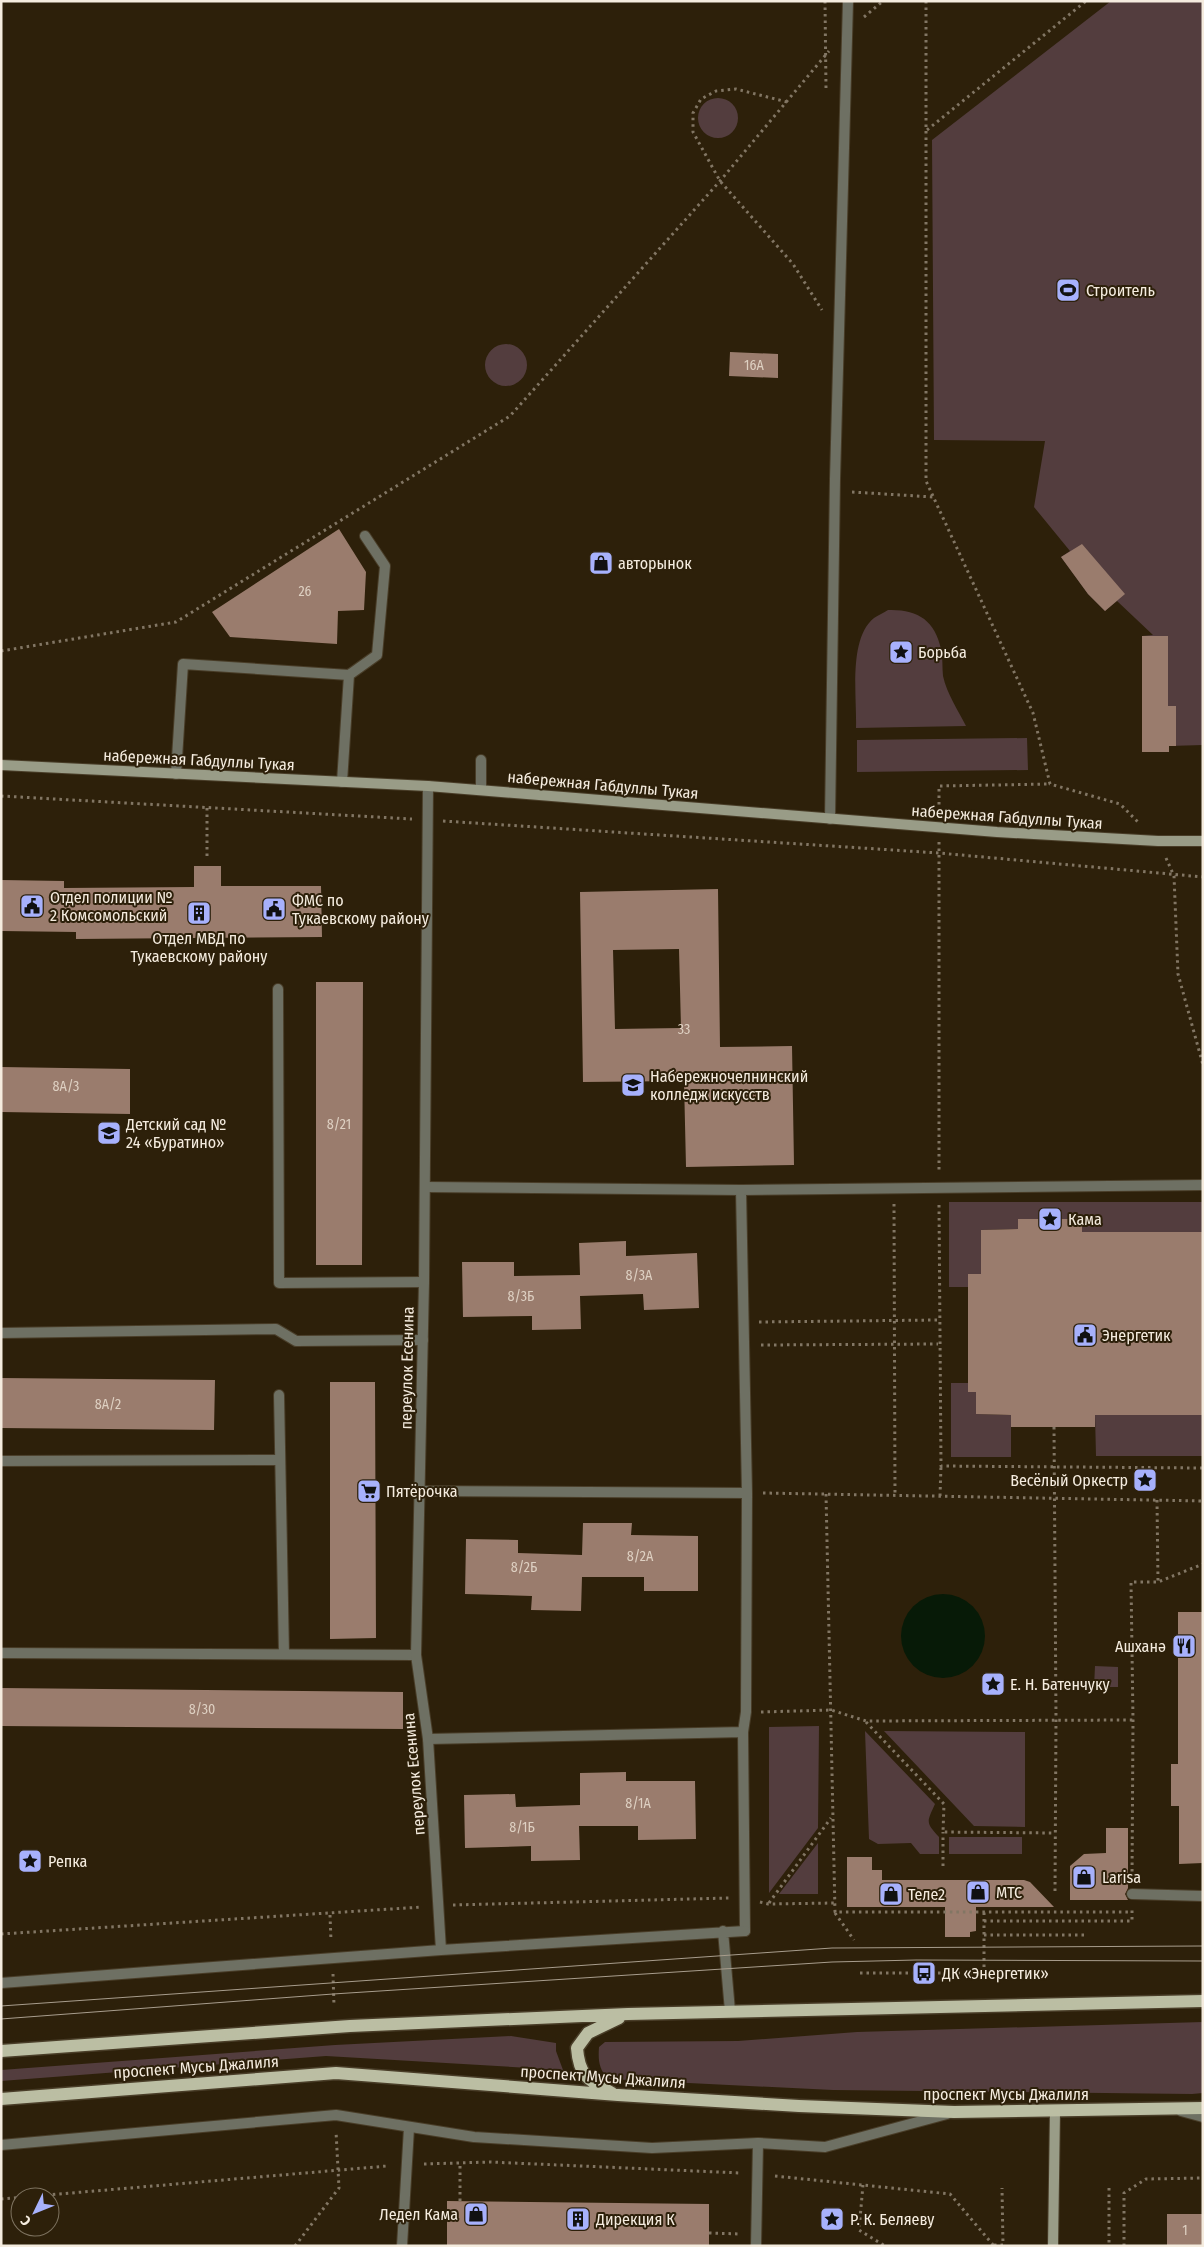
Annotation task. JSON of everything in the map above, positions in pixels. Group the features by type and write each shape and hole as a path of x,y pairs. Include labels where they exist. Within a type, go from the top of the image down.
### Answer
{"main road":[{"name":"набережная Габдуллы Тукая","path":"1,765 428,786 939,828 1158,841 1203,841"},
{"name":"проспект Мусы Джалиля","path":"1,2051 350,2026 628,2014 1203,2001"},
{"path":"618,2095 590,2081 579,2066 577,2048 588,2033 628,2014"},
{"name":"проспект Мусы Джалиля","path":"1,2099 336,2073 618,2095 799,2106 954,2112 1203,2108"},
{"path":"1053,2246 1055,2110"}],"street":[{"path":"830,819 835,489 848,1"},
{"path":"176,774 183,664 349,674 377,655 385,566 365,536"},
{"path":"342,782 349,674"},
{"path":"481,760 481,790"},
{"name":"переулок Есенина","path":"428,786 424,1282 416,1655 428,1739 440,1950"},
{"path":"278,989 279,1283 424,1282"},
{"path":"425,1187 741,1190 1203,1185"},
{"path":"1,1983 440,1950 745,1931 743,1732 746,1712 747,1493 741,1190"},
{"path":"1,1333 276,1329 296,1341 423,1340"},
{"path":"279,1395 284,1654"},
{"path":"1,1461 280,1460"},
{"path":"420,1491 747,1493"},
{"path":"1,1653 416,1655"},
{"path":"428,1739 743,1732"},
{"path":"1132,1894 1203,1896"},
{"path":"723,1931 730,2011"},
{"path":"1173,2109 1203,2117"},
{"path":"1,2144 336,2115 474,2137 652,2148 758,2143 825,2147 954,2112"},
{"path":"402,2246 409,2128"},
{"path":"756,2246 758,2143"}],"path":[{"path":"926,1 924,440 926,481 1033,713 1050,784"},
{"path":"926,130 1086,1"},
{"path":"1,651 176,622 510,416 720,181 846,32"},
{"path":"788,102 736,89 716,91 701,99 693,113 693,132 720,181 793,264 823,311"},
{"path":"940,1496 938,1344 939,786 1050,784 1120,804 1158,841 1174,876 1178,974 1203,1065"},
{"path":"1,796 428,820 939,853 1174,876 1203,876"},
{"path":"207,808 208,860"},
{"path":"894,1189 895,1495"},
{"path":"743,1322 938,1320"},
{"path":"744,1345 938,1344"},
{"path":"1054,1428 1056,1498 1055,1891"},
{"path":"941,1466 1203,1468"},
{"path":"747,1493 1203,1501"},
{"path":"826,1494 834,1903 835,1912 854,1940"},
{"path":"1157,1500 1158,1582"},
{"path":"984,1922 1132,1921 1133,1720 1131,1582 1158,1582 1203,1564"},
{"path":"746,1712 831,1710 866,1721 1133,1720"},
{"path":"866,1721 944,1804 943,1866"},
{"path":"768,1904 832,1816"},
{"path":"943,1832 1054,1833"},
{"path":"1,1934 439,1906 744,1897 768,1904 834,1903"},
{"path":"835,1912 1132,1912"},
{"path":"860,1973 984,1972 984,1912"},
{"path":"330,1914 332,1949"},
{"path":"984,1935 1088,1935"},
{"path":"332,1968 334,2006"},
{"path":"295,2246 338,2188 336,2130"},
{"path":"460,2163 460,2201"},
{"path":"424,2164 529,2163 757,2174 950,2194 994,2246 1003,2245 1002,2188"},
{"path":"1,2199 387,2166"},
{"path":"1124,2246 1124,2193 1146,2179 1203,2178"},
{"path":"863,2185 859,2230 885,2246"},
{"path":"1109,2188 1109,2246"},
{"path":"709,2233 756,2234"}],"shaded area":[{"name":"Строитель","path":"1111,1 1203,1 1203,745 1169,746 1169,752 1142,752 1142,636 1153,635 1117,601 1105,611 1088,594 1061,557 1070,551 1034,507 1045,441 934,440 932,140"},
{"path":"718,98 732,104 738,118 732,132 718,138 704,132 698,118 704,104"},
{"path":"502,344 510,344 521,350 527,365 521,380 510,386 502,386 491,380 485,369 485,361 491,350"},
{"path":"888,610 916,614 923,618 934,631 941,649 945,683 966,726 856,728 855,685 860,640 866,627 874,618"},
{"path":"1027,738 1028,770 857,772 857,740"},
{"path":"949,1202 1203,1202 1203,1232 1082,1232 1018,1219 1018,1229 981,1230 981,1274 968,1274 968,1287 949,1287"},
{"path":"951,1383 968,1383 968,1392 976,1392 976,1414 1011,1415 1011,1457 951,1457"},
{"path":"1095,1415 1203,1415 1203,1456 1096,1456"},
{"path":"935,1594 951,1594 967,1601 978,1612 985,1628 982,1652 973,1666 967,1671 951,1678 935,1678 919,1671 908,1660 901,1644 901,1628 908,1612 919,1601"},
{"path":"1095,1666 1118,1667 1118,1687 1094,1687"},
{"path":"819,1726 818,1828 769,1893 769,1727"},
{"path":"865,1731 935,1804 929,1818 929,1825 939,1837 939,1854 920,1854 911,1843 878,1844 869,1839"},
{"path":"884,1731 1025,1732 1025,1827 974,1826"},
{"path":"949,1837 1022,1837 1022,1854 949,1854"},
{"path":"818,1843 818,1894 779,1894"},
{"path":"1203,2022 1203,2093 1192,2094 833,2090 608,2079 601,2068 599,2056 599,2047 605,2042 738,2041 857,2032"},
{"path":"511,2036 556,2043 556,2051 563,2070 326,2056 1,2081 1,2070 335,2045"}],"building":[{"path":"730,352 778,354 778,378 729,376"},
{"path":"339,529 366,572 364,610 338,611 337,644 230,637 212,612"},
{"path":"1082,544 1125,594 1105,611 1088,594 1061,557"},
{"path":"1142,636 1168,636 1168,706 1176,706 1176,746 1169,746 1169,752 1142,752"},
{"name":"Отдел МВД по Тукаевскому району","path":"194,866 221,866 221,886 321,886 322,937 76,939 76,932 1,931 1,880 64,881 64,888 194,887"},
{"path":"718,889 720,1047 792,1046 794,1165 686,1167 684,1081 583,1082 580,892","holes":["679,949 681,1028 615,1029 613,950"]},
{"path":"316,982 363,982 362,1265 316,1265"},
{"path":"1,1067 130,1069 130,1114 1,1112"},
{"name":"Энергетик","path":"1018,1219 1082,1219 1082,1232 1203,1232 1203,1415 1095,1415 1095,1427 1011,1427 1011,1415 976,1414 976,1392 968,1392 968,1274 981,1274 981,1230 1018,1229"},
{"path":"626,1241 626,1256 697,1253 699,1308 644,1310 643,1294 580,1296 581,1329 532,1330 532,1316 463,1317 462,1262 514,1262 514,1276 580,1275 579,1243"},
{"path":"1,1378 215,1380 214,1430 1,1428"},
{"path":"330,1382 375,1382 376,1638 330,1639"},
{"path":"583,1523 632,1523 631,1535 698,1536 698,1591 644,1591 644,1577 582,1577 581,1611 531,1610 532,1596 465,1594 466,1539 518,1540 518,1553 582,1555"},
{"path":"1178,1612 1203,1612 1203,1863 1179,1864 1179,1806 1171,1806 1171,1764 1178,1764"},
{"path":"1,1688 403,1692 403,1729 1,1726"},
{"path":"626,1772 626,1781 695,1781 696,1839 638,1840 638,1826 579,1826 580,1860 531,1861 531,1846 465,1848 464,1795 515,1794 516,1807 580,1805 580,1773"},
{"path":"1106,1828 1128,1828 1128,1888 1125,1894 1128,1900 1070,1900 1070,1866 1084,1854 1106,1853"},
{"path":"847,1857 872,1857 872,1870 882,1870 882,1880 1024,1880 1030,1882 1054,1907 976,1907 976,1931 970,1932 970,1937 945,1937 945,1907 847,1907"},
{"name":"Дирекция К","path":"447,2201 709,2204 709,2246 447,2246"},
{"path":"1167,2214 1203,2214 1203,2246 1167,2246"}],"tram line":[{"path":"1,2006 832,1948 1203,1946"},
{"path":"1,2019 333,1994 832,1962 916,1960 1203,1961"}],"place":[{"name":"Строитель","path":"1068,290"},
{"name":"авторынок","path":"601,563"},
{"name":"Борьба","path":"901,652"},
{"name":"Отдел полиции № 2 Комсомольский","path":"32,906"},
{"name":"ФМС по Тукаевскому району","path":"274,909"},
{"name":"Отдел МВД по Тукаевскому району","path":"199,913"},
{"name":"Набережночелнинский колледж искусств","path":"633,1085"},
{"name":"Детский сад № 24 «Буратино»","path":"109,1133"},
{"name":"Кама","path":"1050,1219"},
{"name":"Энергетик","path":"1085,1335"},
{"name":"Весёлый Оркестр","path":"1145,1480"},
{"name":"Пятёрочка","path":"369,1491"},
{"name":"Ашханә","path":"1184,1646"},
{"name":"Е. Н. Батенчуку","path":"993,1684"},
{"name":"Репка","path":"30,1861"},
{"name":"Larisa","path":"1084,1877"},
{"name":"МТС","path":"978,1892"},
{"name":"Теле2","path":"891,1894"},
{"name":"ДК «Энергетик»","path":"924,1973"},
{"name":"Ледел Кама","path":"476,2214"},
{"name":"Дирекция К","path":"578,2219"},
{"name":"Р. К. Беляеву","path":"832,2219"}]}
